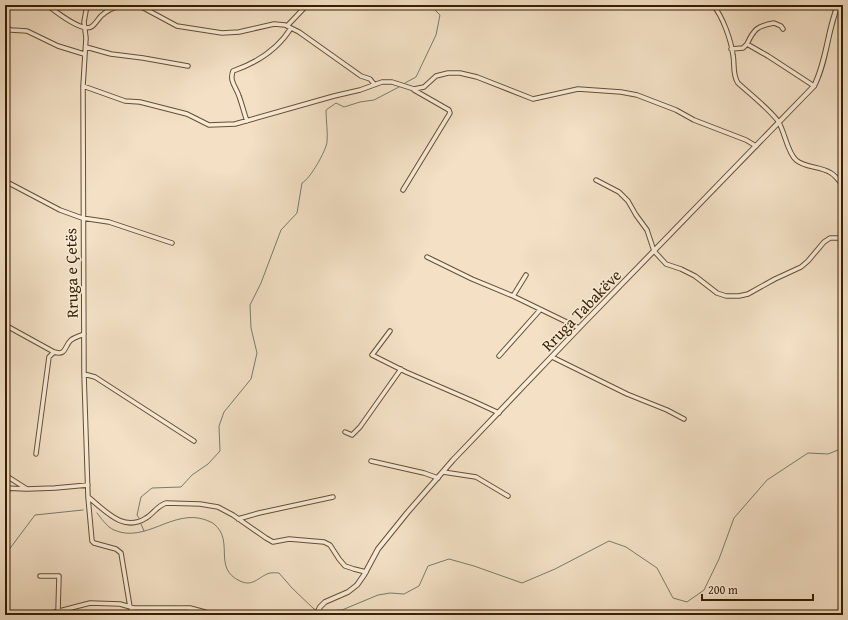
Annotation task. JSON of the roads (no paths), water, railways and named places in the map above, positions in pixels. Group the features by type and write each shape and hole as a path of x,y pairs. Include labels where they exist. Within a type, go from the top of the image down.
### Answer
{"street":[{"path":"47,5 71,22 84,28 91,27 101,16 110,9 119,5 137,5 177,26 222,33 239,32 274,24 289,27 361,76 370,79 374,84"},
{"name":"Rruga e Çetës","path":"87,5 84,28 86,46 84,54 83,86 82,218 84,374 88,497 92,541 94,543 116,549 121,553 130,607"},
{"path":"246,121 239,96 232,82 231,75 233,71 244,68 270,52 286,35 289,27 307,5"},
{"path":"713,5 719,13 732,49 735,78 738,83 775,118 783,131 791,153 796,160 803,164 832,173 843,186"},
{"name":"Rruga Tabakëve","path":"316,615 322,604 353,589 361,581 378,549 443,472 579,328 814,86 821,70 830,28 838,5"},
{"path":"732,49 743,48 747,44 752,33 758,28 774,23 781,26 783,29"},
{"path":"5,28 27,32 58,46 84,54"},
{"path":"747,44 814,86"},
{"path":"86,46 111,54 188,66"},
{"path":"414,89 424,87 436,76 448,73 460,73 477,77 533,99 578,89 621,92 637,95 676,110 694,120 746,140 756,146"},
{"path":"83,86 125,101 140,102 187,114 209,125 235,124 360,90 374,84 392,82 414,89 449,110 450,113 403,190"},
{"path":"596,180 619,192 628,201 647,230 654,251 666,264 696,276 718,293 726,296 748,294 801,267 824,242 830,238 843,238"},
{"path":"5,181 60,210 82,218 109,222 172,243"},
{"path":"427,257 579,328"},
{"path":"513,296 526,275"},
{"path":"500,356 540,310"},
{"path":"5,325 54,352 62,352 71,340 84,334"},
{"path":"390,331 372,356 499,413"},
{"path":"36,454 49,356 54,352"},
{"path":"552,357 628,394 684,418"},
{"path":"345,432 352,435 360,427 401,370"},
{"path":"84,374 95,377 194,441"},
{"path":"371,461 424,473 438,478"},
{"path":"443,472 476,477 508,496"},
{"path":"5,475 27,489"},
{"path":"5,505 7,488 55,488 88,485"},
{"path":"88,497 110,516 127,522 143,520 161,505 169,502 218,507 238,518 273,542 289,539 324,542 330,546 345,566 354,570 366,572"},
{"path":"238,518 333,497"},
{"path":"40,576 59,576 58,612"},
{"path":"44,615 90,603 120,604 130,607 190,608 205,612"},
{"path":"130,607 133,615"},
{"path":"190,608 190,615"}],"waterway":[{"path":"405,83 416,77 436,35 440,15 430,5"},
{"path":"139,518 137,515 141,497 152,488 181,487 192,475 208,464 220,451 219,426 224,412 251,379 257,353 251,328 250,305 261,283 281,230 297,213 302,183 313,171 326,146 326,110 336,103 344,107 360,102 374,100 399,87"},
{"path":"320,611 342,610 378,595 390,593 404,594 419,586 428,566 449,559 522,583 555,569 609,541 626,547 657,568 673,598 687,602 704,590 719,559 734,518 767,480 808,453 828,454 843,448"},
{"path":"5,555 35,515 83,510"},
{"path":"97,513 111,529 126,533 137,533 182,518 206,520 214,524 220,531 223,538 225,562 227,569 232,576 244,583 248,583 255,581 269,573 279,573 292,588 314,609 317,610"},
{"path":"141,524 144,531"}]}
